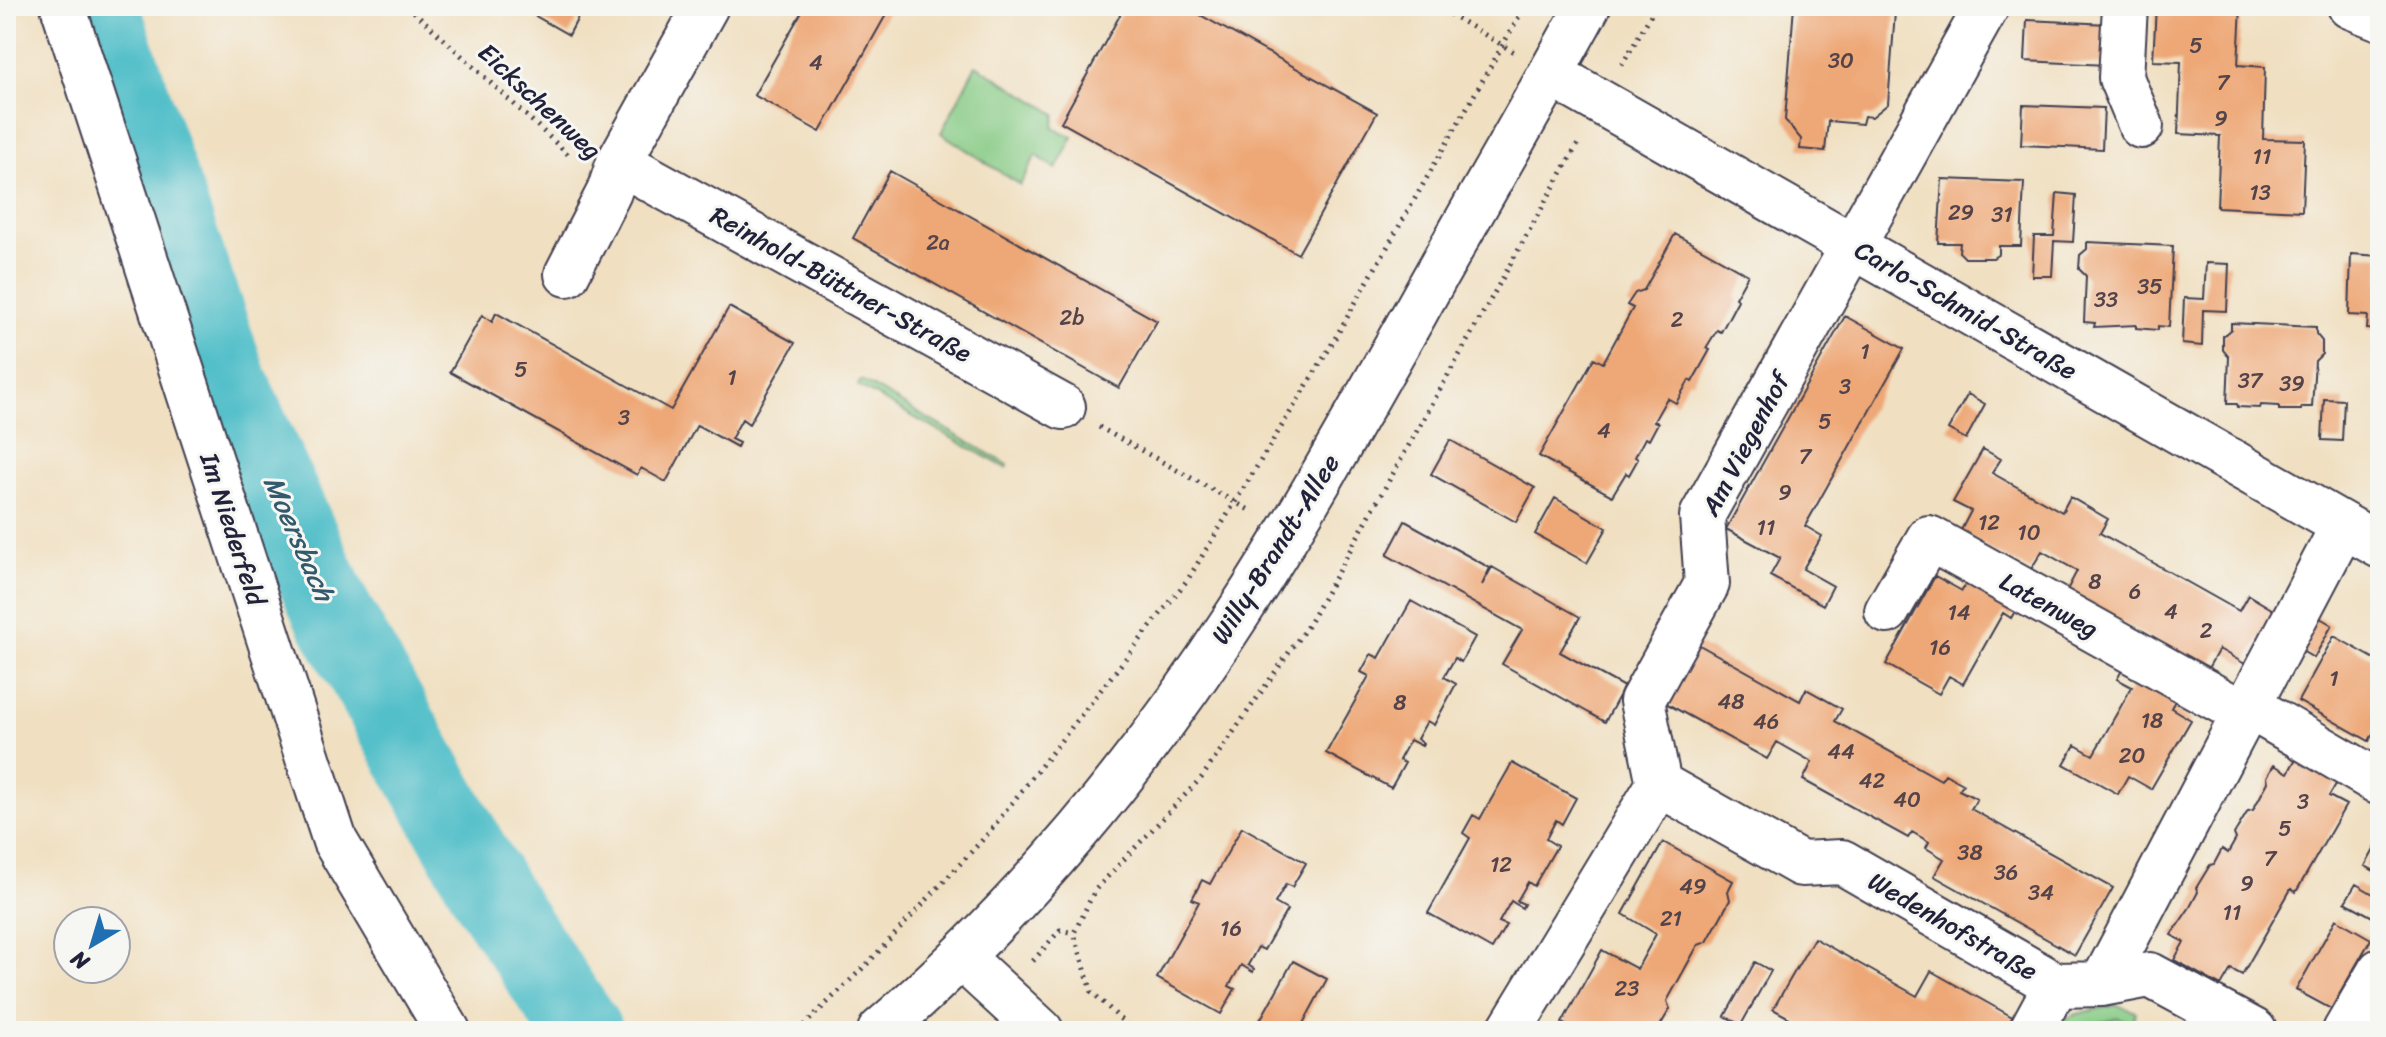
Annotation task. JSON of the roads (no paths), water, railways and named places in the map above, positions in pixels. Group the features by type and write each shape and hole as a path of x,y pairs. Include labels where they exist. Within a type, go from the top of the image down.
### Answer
{"street":[{"name":"Im Niederfeld","path":"63,6 335,841 448,1031"},
{"path":"567,274 614,177 706,6"},
{"name":"Willy-Brandt-Allee","path":"880,1031 961,957 1052,858 1150,739 1239,612 1289,532 1588,6"},
{"name":"Am Viegenhof","path":"1659,784 1642,701 1707,584 1702,516 1987,6"},
{"path":"2125,6 2121,78 2141,126"},
{"path":"2350,6 2380,18"},
{"name":"Carlo-Schmid-Straße","path":"1551,74 1853,246 2367,528"},
{"name":"Reinhold-Büttner-Straße","path":"614,177 1063,407"},
{"path":"2102,984 2245,709 2367,528"},
{"name":"Latenweg","path":"1887,611 1929,538 2245,709"},
{"path":"2245,709 2380,783"},
{"path":"1509,1031 1659,784"},
{"name":"Wedenhofstraße","path":"1659,784 1801,864 1842,862 2056,985 2102,984 2150,975 2254,1031"},
{"path":"961,957 1041,1031"},
{"path":"2345,1031 2380,971"},
{"path":"2031,1031 2056,985"}],"waterway":[{"name":"Moersbach","path":"99,6 227,380 330,607 496,902 582,1031"}]}
